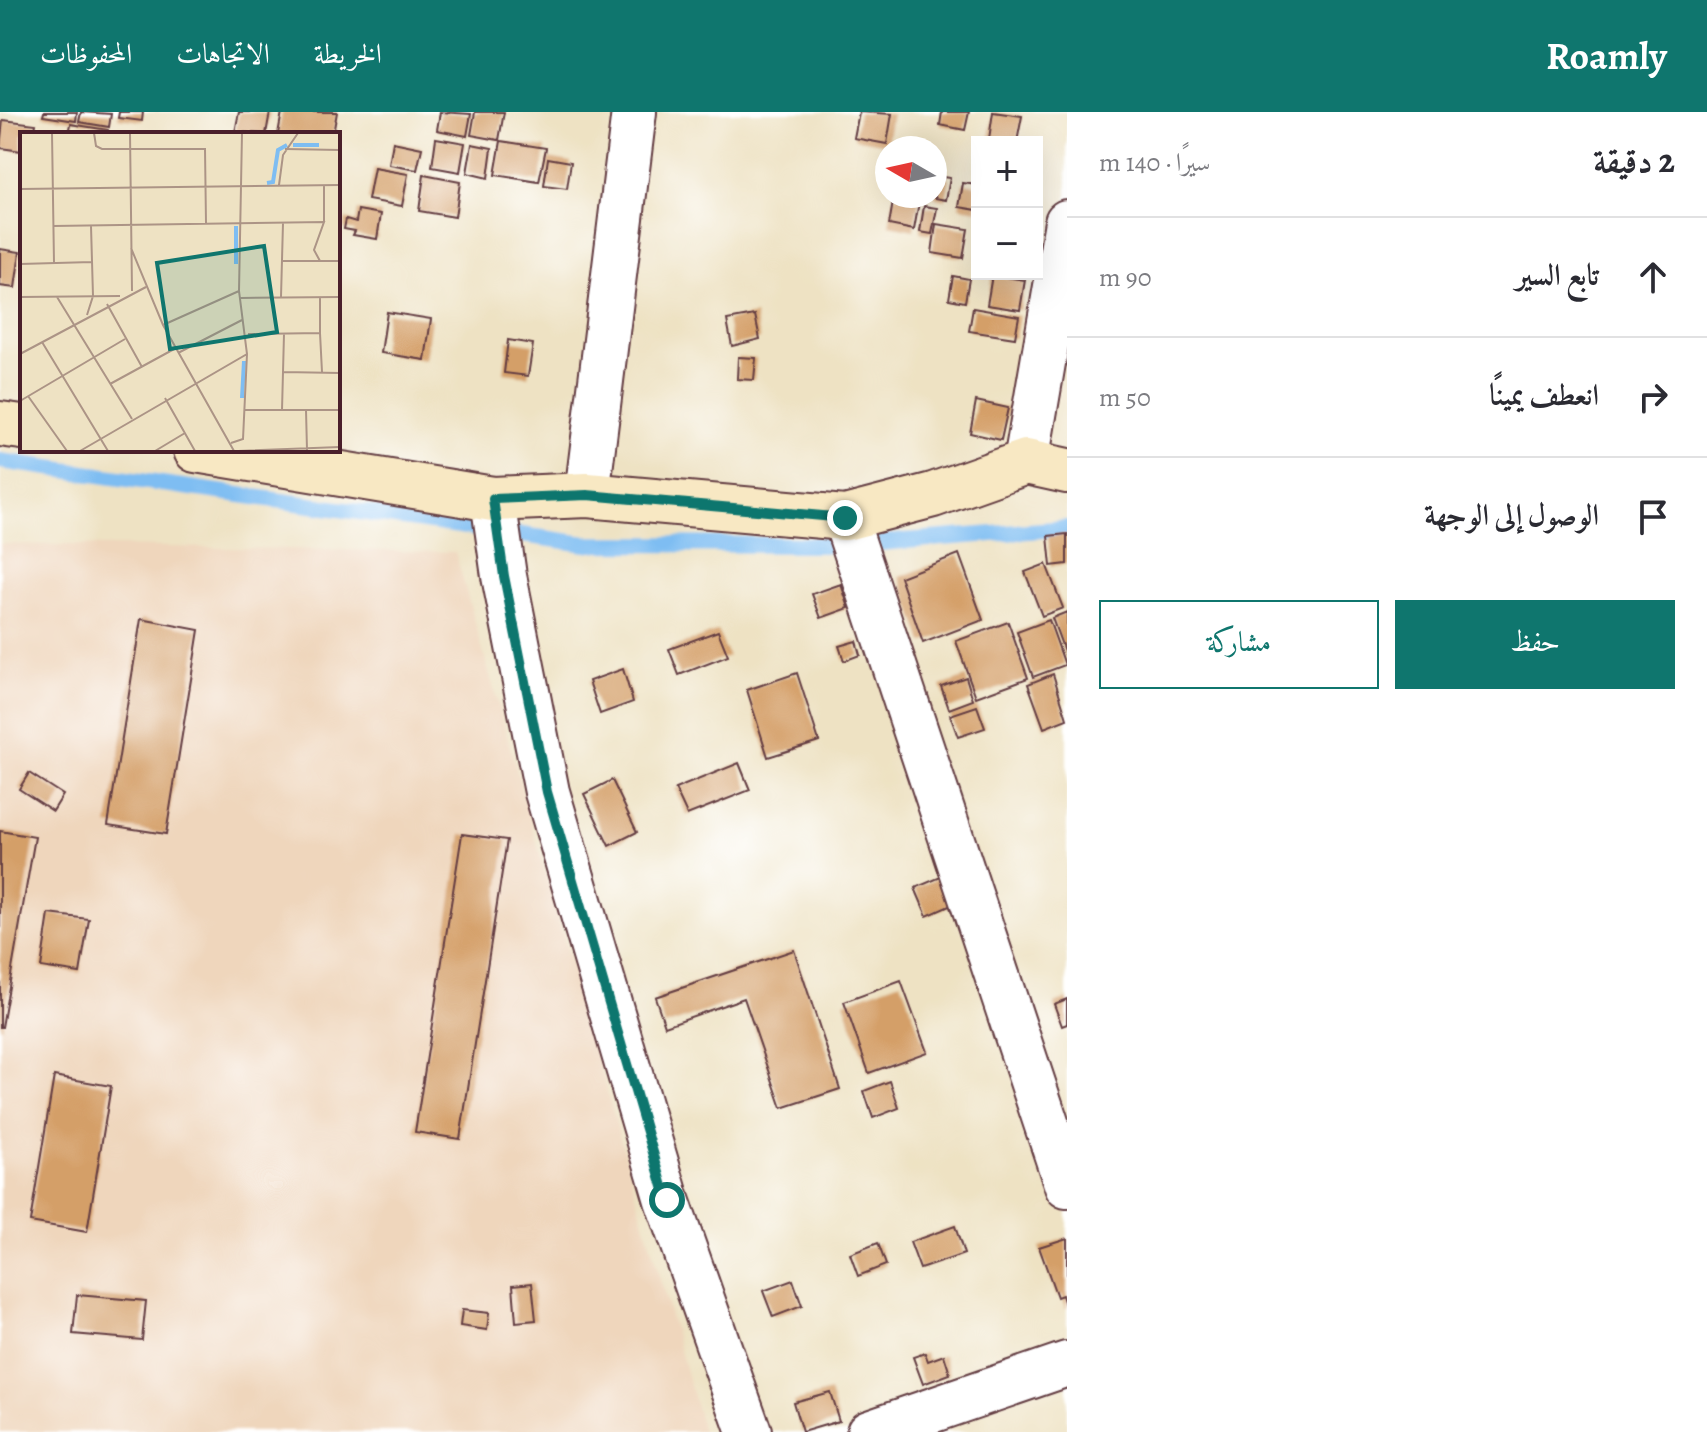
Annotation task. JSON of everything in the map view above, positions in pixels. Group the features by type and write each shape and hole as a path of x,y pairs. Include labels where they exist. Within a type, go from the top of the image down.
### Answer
{"main road":[{"path":"0,424 20,427"},
{"path":"208,452 493,499 587,495 845,518 1046,466"}],"street":[{"path":"587,495 634,112"},
{"path":"1046,466 1067,222"},
{"path":"493,499 504,576 547,792 667,1200 749,1432"},
{"path":"845,518 1067,1186"},
{"path":"869,1432 1067,1365"}],"shaded area":[{"path":"0,544 455,552 703,1432 0,1432"}],"building":[{"path":"44,112 77,112 76,121 43,116"},
{"path":"81,112 111,114 109,127 79,122"},
{"path":"119,112 143,112 142,121 118,118"},
{"path":"239,112 270,112 266,132 235,132"},
{"path":"282,112 337,112 333,132 278,132"},
{"path":"440,112 471,114 467,136 437,130"},
{"path":"475,112 504,112 499,140 471,135"},
{"path":"859,112 892,114 888,136 875,136 875,142 854,138"},
{"path":"942,112 969,112 965,130 940,125"},
{"path":"993,112 1022,116 1018,136 989,136"},
{"path":"3,120 36,124 34,132 20,132 20,151 0,148"},
{"path":"71,124 108,130 108,132 69,132"},
{"path":"436,138 465,143 460,172 432,167"},
{"path":"501,141 546,148 539,182 495,175"},
{"path":"393,142 422,148 417,170 389,165"},
{"path":"472,144 492,148 488,178 467,173"},
{"path":"548,158 571,162 567,189 544,186"},
{"path":"374,168 408,174 402,206 368,200"},
{"path":"424,175 460,182 455,217 419,211"},
{"path":"963,183 971,184 971,209 959,207"},
{"path":"892,208 918,208 914,230 889,225"},
{"path":"924,208 937,208 932,234 920,232"},
{"path":"358,210 381,214 377,239 353,235 355,231 344,229 346,219 356,222"},
{"path":"936,224 968,229 963,258 932,253"},
{"path":"0,249 20,252 15,288 0,286"},
{"path":"953,276 969,279 965,302 949,299"},
{"path":"991,280 1025,280 1020,310 987,305"},
{"path":"973,308 1019,316 1015,338 969,331"},
{"path":"387,312 431,319 425,360 381,353"},
{"path":"755,315 760,339 732,346 727,320"},
{"path":"508,340 533,344 528,376 504,373"},
{"path":"738,357 756,358 754,380 737,379"},
{"path":"976,401 1008,408 1001,440 970,433"},
{"path":"1067,534 1067,564 1051,566 1048,536"},
{"path":"959,554 983,620 923,643 900,577"},
{"path":"1046,564 1063,608 1042,616 1025,572"},
{"path":"841,584 849,608 821,618 812,594"},
{"path":"1067,612 1067,659 1052,618"},
{"path":"141,619 199,630 166,834 108,825"},
{"path":"1049,620 1065,665 1033,677 1017,632"},
{"path":"1008,622 1028,678 976,697 956,641"},
{"path":"718,631 728,656 679,675 669,649"},
{"path":"856,641 860,655 844,661 839,646"},
{"path":"623,669 633,702 600,714 589,681"},
{"path":"797,673 819,741 768,757 747,690"},
{"path":"1053,674 1067,719 1044,728 1028,684"},
{"path":"966,677 973,700 949,709 941,686"},
{"path":"977,706 985,728 958,737 950,715"},
{"path":"739,763 750,790 687,815 675,789"},
{"path":"29,773 63,795 53,811 19,789"},
{"path":"612,780 637,832 609,846 584,794"},
{"path":"0,831 35,837 2,1027 0,1027"},
{"path":"462,834 507,840 460,1139 415,1132"},
{"path":"943,876 954,904 927,916 915,888"},
{"path":"49,914 89,919 80,973 41,967"},
{"path":"794,950 840,1089 782,1108 744,998 665,1026 655,997"},
{"path":"901,981 927,1052 869,1073 844,1002"},
{"path":"1067,999 1067,1024 1062,1026 1054,1004"},
{"path":"54,1076 111,1086 87,1232 30,1222"},
{"path":"890,1081 899,1108 873,1118 864,1091"},
{"path":"955,1226 964,1254 920,1269 910,1242"},
{"path":"1067,1238 1066,1308 1062,1295 1057,1297 1039,1247"},
{"path":"878,1243 886,1265 858,1276 850,1254"},
{"path":"793,1280 802,1306 773,1317 763,1291"},
{"path":"532,1283 536,1320 516,1322 513,1285"},
{"path":"77,1295 146,1301 142,1340 73,1334"},
{"path":"462,1310 489,1313 487,1330 460,1326"},
{"path":"925,1353 928,1361 944,1355 950,1374 923,1384 913,1357"},
{"path":"830,1392 839,1421 802,1432 793,1402"}],"waterway":[{"path":"0,461 586,544 854,545 1067,528"}],"route":[{"path":"667,1200 547,792 504,576 493,499 587,495 845,518"}]}
